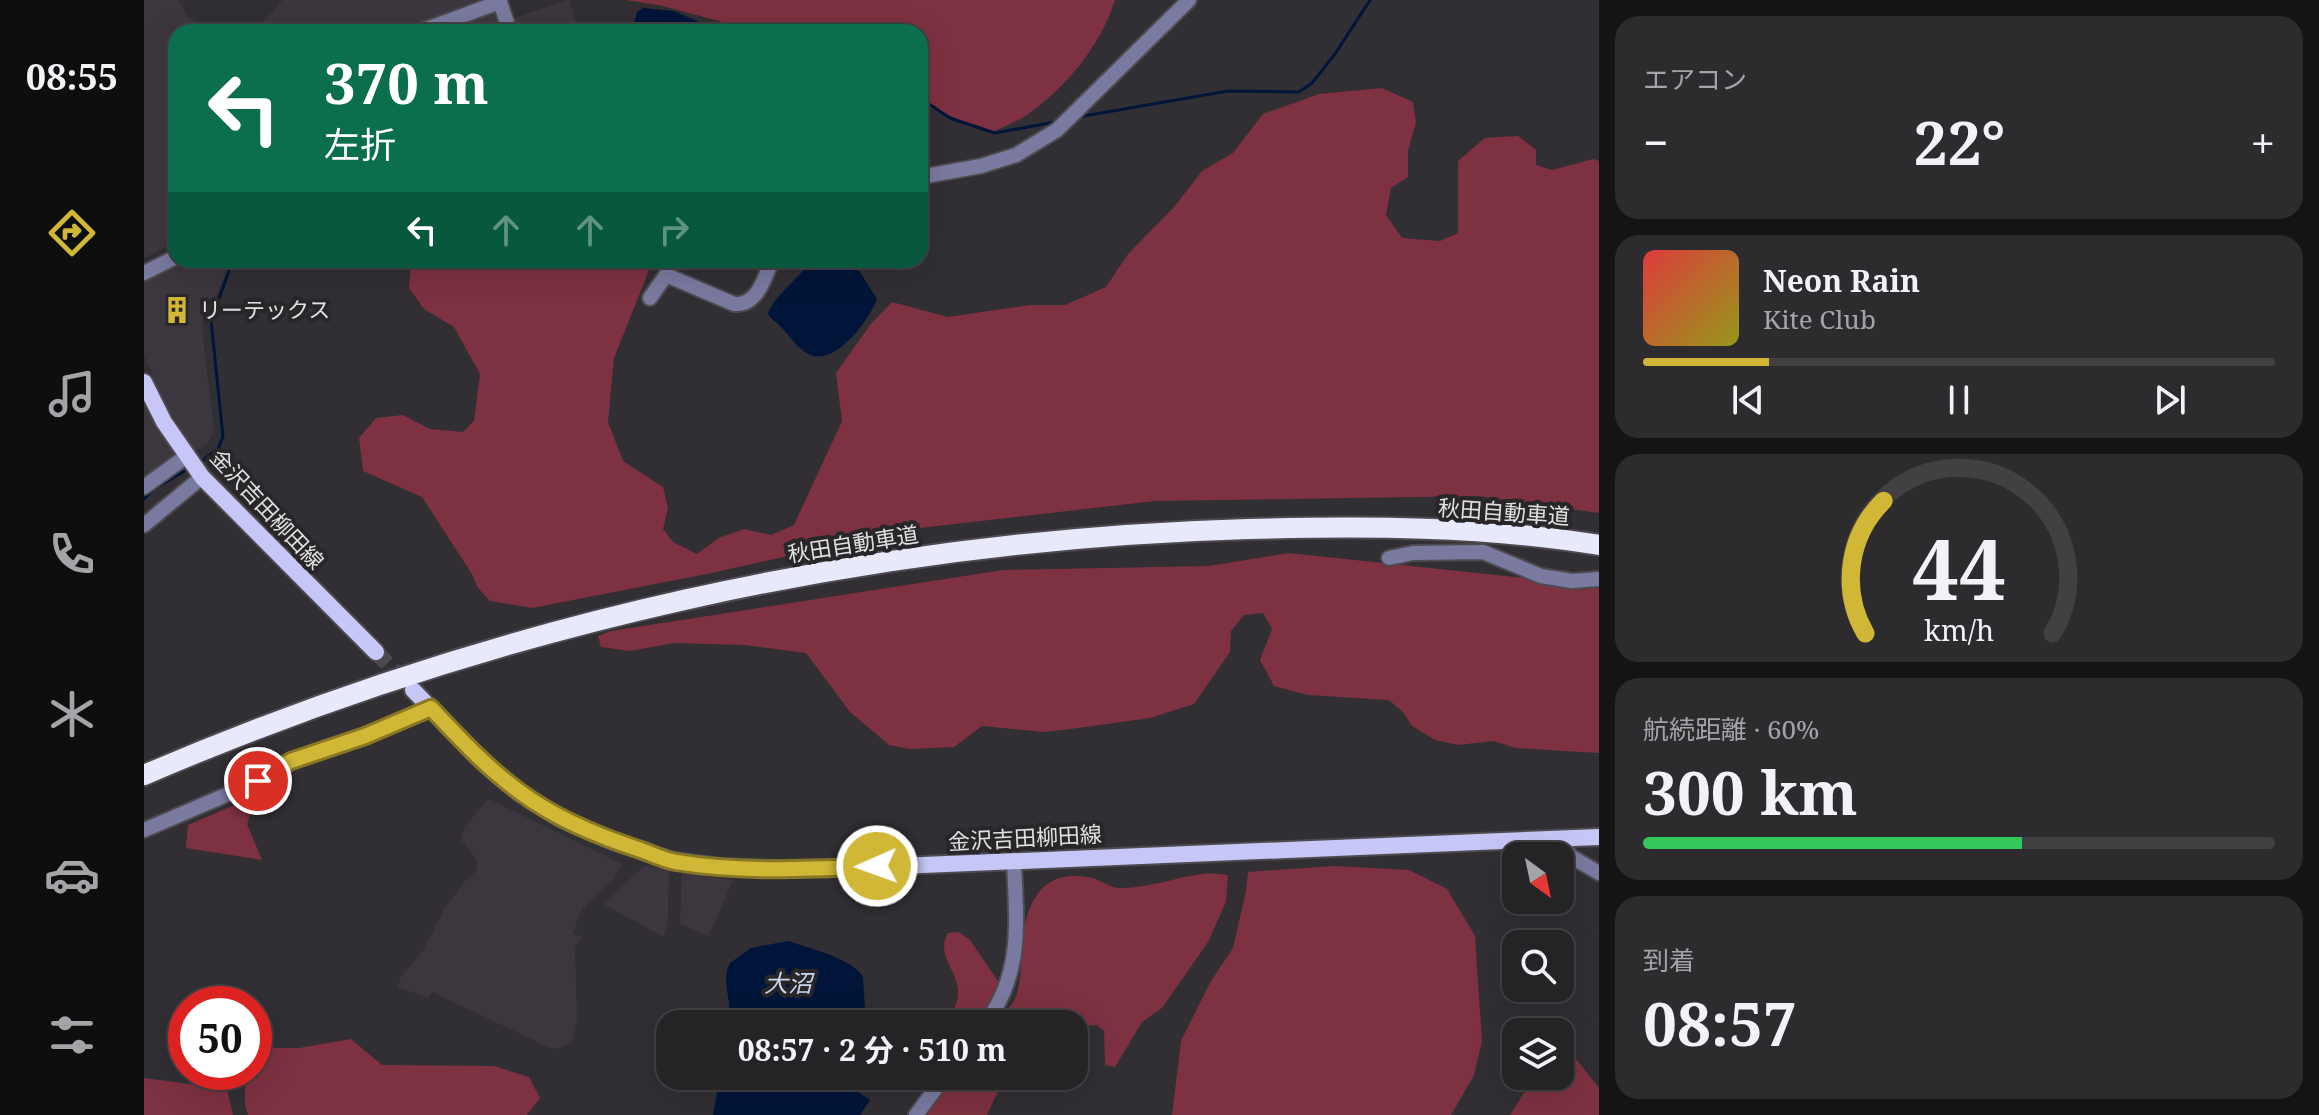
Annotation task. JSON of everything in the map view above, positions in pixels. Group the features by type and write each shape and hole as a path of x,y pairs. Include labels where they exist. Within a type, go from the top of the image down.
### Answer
{"highway":[{"name":"秋田自動車道","path":"144,760 316,693 487,637 649,594 827,558 1012,532 1211,517 1397,516 1492,521 1599,532"},
{"name":"秋田自動車道","path":"144,777 334,700 491,649 651,607 844,568 1012,545 1226,530 1397,529 1490,533 1599,545"}],"main road":[{"name":"金沢吉田柳田線","path":"144,382 164,422 202,477 376,652"},
{"name":"金沢吉田柳田線","path":"413,690 483,762 520,793 560,818 613,841 673,861 779,869 1599,837"}],"street":[{"path":"928,176 981,166 1016,155 1061,126 1189,0"},
{"path":"440,24 500,2 507,24"},
{"path":"144,273 168,261"},
{"path":"650,298 666,275 741,305 752,298 761,286 769,268"},
{"path":"144,487 188,455"},
{"path":"144,525 202,477"},
{"path":"1389,558 1413,553 1483,552 1541,576 1572,581 1599,579"},
{"path":"144,830 254,783 291,761 365,736 431,708"},
{"path":"1561,839 1570,856 1599,873"},
{"path":"994,1010 1007,988 1013,962 1016,920 1014,860"},
{"path":"916,1115 935,1090"}],"shaded area":[{"path":"144,0 178,0 188,17 199,24 168,24 168,246 144,258"},
{"path":"283,0 494,0 426,24 262,24"},
{"path":"569,0 576,24 513,24 511,19"},
{"path":"626,0 1115,0 1091,50 1067,80 1024,117 990,133 928,106 928,24 730,24 663,6"},
{"path":"493,12 502,24 459,24"},
{"path":"1382,88 1413,102 1416,122 1408,151 1408,177 1391,188 1386,215 1402,238 1440,241 1458,233 1458,161 1485,138 1518,136 1536,150 1536,165 1552,170 1593,159 1599,161 1599,513 1479,496 1155,501 902,530 712,573 532,608 490,601 478,588 422,497 363,471 359,438 376,418 403,415 430,429 463,432 474,421 480,374 454,327 424,309 409,288 410,268 650,268 614,358 608,422 623,461 663,487 668,508 663,529 673,542 697,554 719,538 744,529 771,535 794,525 842,421 836,373 870,325 892,302 948,317 1030,305 1065,305 1106,287 1128,254 1175,206 1202,171 1233,153 1263,114 1319,94"},
{"path":"169,268 227,268 208,319 203,319 202,329 214,430 209,442 195,452 167,407 144,356 144,281"},
{"path":"144,401 174,454 174,461 144,484"},
{"path":"1289,553 1599,586 1599,753 1516,748 1493,741 1458,745 1435,740 1412,726 1403,712 1389,700 1308,695 1274,686 1260,660 1272,629 1263,613 1244,615 1231,631 1230,652 1194,704 1150,718 1043,732 982,726 954,747 910,749 889,745 850,712 806,653 744,645 675,643 630,651 601,647 598,636 611,631 1003,570 1209,566"},
{"path":"257,795 247,824 262,860 186,848 188,825"},
{"path":"489,799 622,864 614,880 579,915 573,933 582,937 575,947 577,1019 572,1042 560,1048 552,1049 432,992 428,998 397,987 401,977 422,952 444,909 477,870 477,860 461,840 464,827"},
{"path":"644,866 669,869 668,921 664,937 603,904"},
{"path":"1334,866 1409,870 1447,889 1475,936 1482,1041 1474,1075 1451,1115 1172,1115 1181,1041 1211,981 1233,948 1248,872"},
{"path":"682,873 733,880 709,936 680,924"},
{"path":"1210,873 1228,875 1226,902 1208,942 1162,1008 1142,1022 1115,1067 1105,1065 1104,1031 1097,1025 1088,1026 1088,1010 1007,1010 1017,994 1022,941 1029,912 1041,890 1050,882 1075,876 1096,879 1116,888"},
{"path":"959,932 970,940 1000,984 997,998 989,1010 953,1010 958,987 944,951 948,933"},
{"path":"351,1039 382,1065 494,1066 529,1077 540,1098 527,1115 248,1115 245,1090 272,1090 272,1048 299,1048"},
{"path":"1574,1059 1599,1088 1599,1115 1510,1115 1526,1090 1574,1090"},
{"path":"144,1078 168,1081 168,1090 227,1090 233,1115 144,1115"},
{"path":"944,1090 999,1090 987,1115 927,1115"}],"water":[{"path":"643,8 674,11 704,24 634,24 637,12"},
{"path":"805,268 857,268 877,299 850,340 829,354 818,357 800,349 771,318 768,314 775,301"},
{"name":"大沼","path":"788,941 849,964 863,977 865,1010 729,1010 727,971 730,963 751,948"},
{"path":"717,1090 855,1090 870,1100 860,1115 713,1115"}],"waterway":[{"path":"1078,117 1228,91 1299,92 1312,83 1335,54 1370,0"},
{"path":"928,103 950,118 995,133 1055,122"},
{"path":"202,461 218,449 223,437 211,320 230,268"},
{"path":"144,499 154,489 188,469"}],"tunnel":[{"path":"376,652 408,685"}],"place":[{"name":"リーテックス","path":"177,310"}],"route":[{"path":"258,781 291,761 365,736 431,708 483,762 520,793 560,818 613,841 673,861 721,867 877,866"}]}
